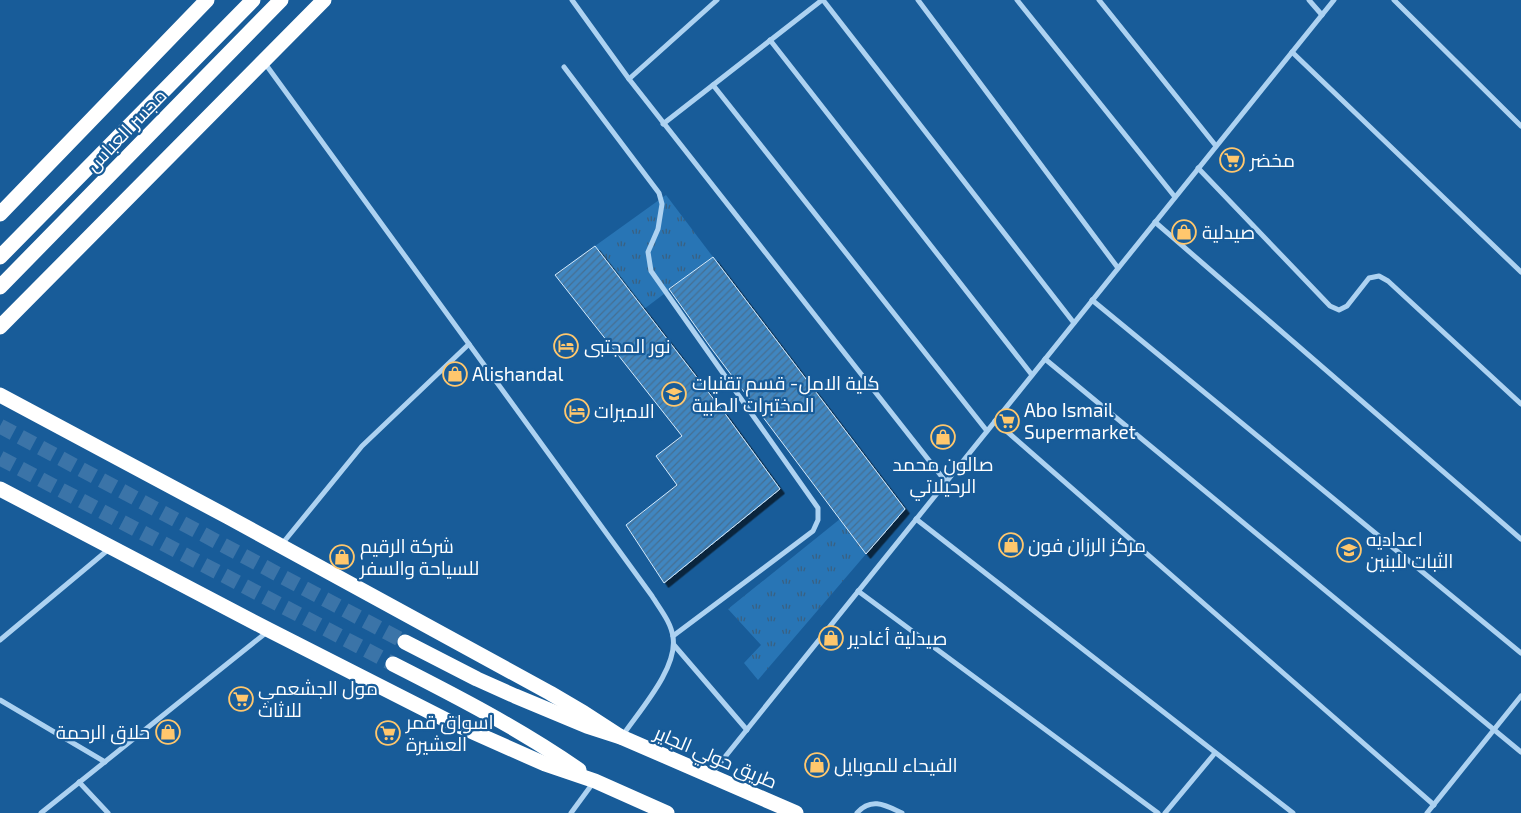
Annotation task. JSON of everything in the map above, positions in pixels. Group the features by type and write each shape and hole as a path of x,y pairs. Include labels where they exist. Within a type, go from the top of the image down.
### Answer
{"highway":[{"path":"0,214 207,0"},
{"name":"مجسر العباس","path":"0,257 253,0"},
{"name":"مجسر العباس","path":"0,287 281,0"},
{"path":"2,326 324,0"},
{"path":"0,383 16,404"},
{"path":"0,395 550,693 621,737"},
{"path":"0,489 269,630 448,721 545,764 595,780 667,813"},
{"path":"405,642 515,696 586,726 621,737"},
{"path":"393,664 490,715 595,780"},
{"name":"طريق حولي الجاير","path":"621,737 796,813"}],"street":[{"path":"572,0 628,79 946,482"},
{"path":"628,79 717,0"},
{"path":"663,124 822,0 1074,323"},
{"path":"918,0 1118,268"},
{"path":"1017,0 1175,197"},
{"path":"1099,0 1216,146"},
{"path":"1309,0 1322,15"},
{"path":"710,776 1334,0"},
{"path":"1394,0 1521,126"},
{"path":"770,40 1032,375"},
{"path":"1292,52 1521,272"},
{"path":"264,61 652,596 669,624 674,645 670,664 621,737"},
{"path":"564,67 659,193 662,204 658,229 648,252 651,271 818,508 818,520 813,532 673,636"},
{"path":"713,84 987,430"},
{"path":"1198,168 1330,306 1339,310 1347,306 1369,278 1379,276 1388,281 1521,404"},
{"path":"1155,222 1521,539"},
{"path":"1092,300 1521,653"},
{"path":"281,546 362,446 469,344"},
{"path":"1045,359 1521,752"},
{"path":"995,421 1434,805"},
{"path":"916,519 1293,813"},
{"path":"0,640 112,547"},
{"path":"858,592 1158,813"},
{"path":"41,813 269,630"},
{"path":"674,645 747,730"},
{"path":"1427,813 1521,696"},
{"path":"0,700 105,762"},
{"path":"1165,813 1215,753"},
{"path":"571,813 595,780"},
{"path":"79,782 108,813"},
{"path":"857,813 862,808 873,803 882,804 902,813"}],"green space":[{"path":"666,195 713,257 644,309 595,246"},
{"path":"840,519 866,554 758,680 744,663 761,645 728,609"}],"building":[{"path":"595,246 726,415 780,489 664,583 626,525 677,485 656,456 682,436 555,275"},
{"path":"713,257 905,509 866,554 669,289"}],"tunnel":[{"path":"0,426 405,642"},
{"path":"0,458 393,664"}],"place":[{"name":"مخضر","path":"1232,160"},
{"name":"صيدلية","path":"1184,232"},
{"name":"نور المجتبى","path":"566,346"},
{"name":"Alishandal","path":"455,374"},
{"name":"كلية الامل- قسم تقنيات المختبرات الطبية","path":"674,394"},
{"name":"الاميرات","path":"577,411"},
{"name":"Abo Ismail Supermarket","path":"1007,421"},
{"name":"صالون محمد الرحيلاتي","path":"943,437"},
{"name":"مركز الرزان فون","path":"1011,545"},
{"name":"اعداديه الثبات للبنين","path":"1349,550"},
{"name":"شركة الرقيم للسياحة والسفر","path":"342,557"},
{"name":"صيدلية أغادير","path":"831,638"},
{"name":"مول الجشعمي للاثاث","path":"241,699"},
{"name":"حلاق الرحمة","path":"168,732"},
{"name":"اسواق قمر العشيرة","path":"388,733"},
{"name":"الفيحاء للموبايل","path":"817,765"}]}
